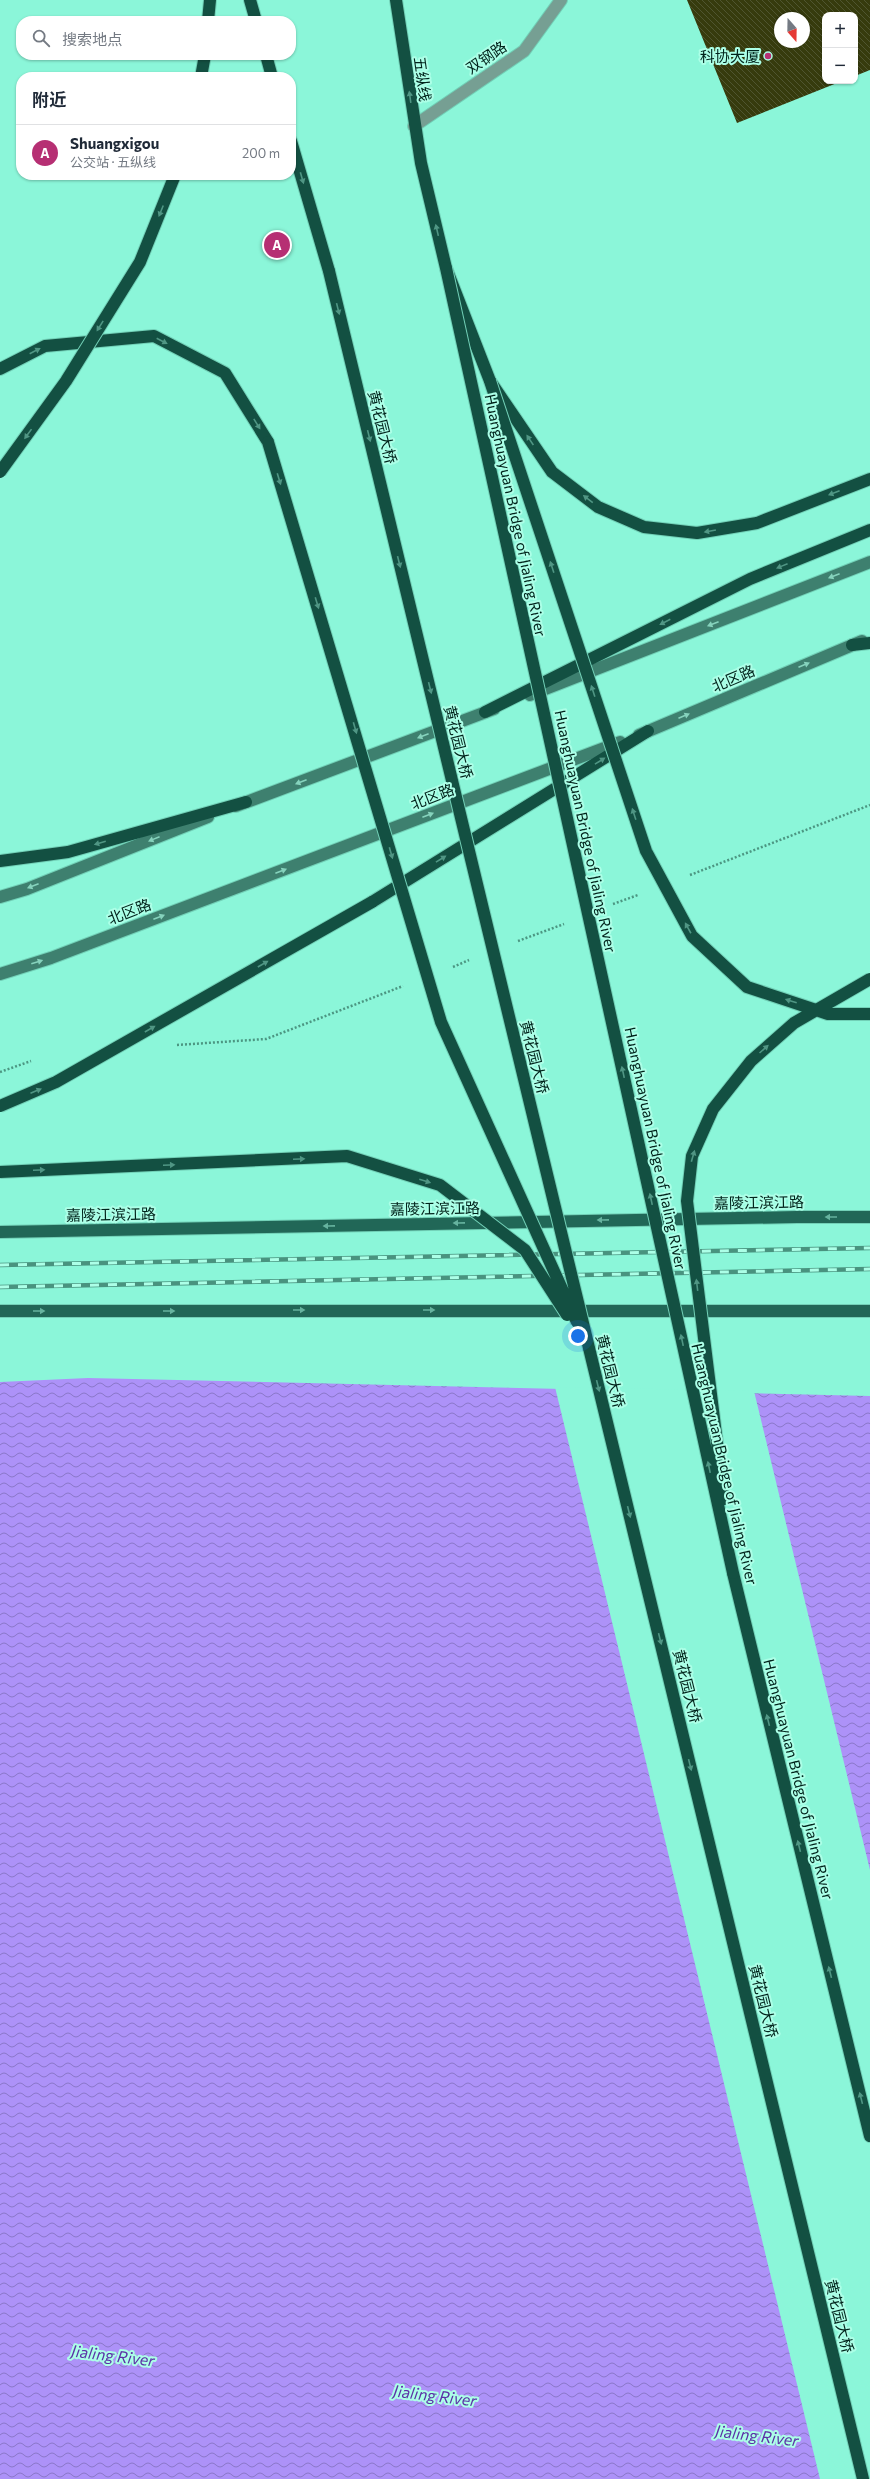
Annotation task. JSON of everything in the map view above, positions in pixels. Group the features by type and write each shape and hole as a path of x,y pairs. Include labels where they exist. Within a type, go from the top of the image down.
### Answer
{"highway":[{"path":"208,16 210,0"},
{"path":"250,0 255,16"},
{"name":"五纵线","path":"396,0 414,126 421,163"},
{"path":"202,72 204,60"},
{"path":"267,60 271,72"},
{"name":"黄花园大桥","path":"296,157 329,271 863,2479"},
{"name":"Huanghuayuan Bridge of Jialing River","path":"421,163 446,268 733,1573 870,2136"},
{"path":"0,472 66,381 140,262 173,180"},
{"path":"446,268 490,381 646,851 692,936 747,987 828,1014 870,1014"},
{"path":"0,369 45,346 154,336 225,373 268,442 441,1022 589,1348"},
{"path":"490,381 552,472 598,507 644,527 697,533 757,523 870,478"},
{"path":"486,712 750,579 870,530"},
{"path":"852,645 870,643"},
{"path":"0,1106 56,1082 372,902 648,731"},
{"path":"0,861 68,852 246,802"},
{"path":"733,1573 687,1201 692,1156 713,1109 751,1061 794,1023 870,979"},
{"path":"0,1172 347,1156 440,1185 525,1250 589,1348"}],"main road":[{"path":"0,897 34,886 246,802 486,712 870,562"},
{"name":"北区路","path":"0,974 58,955 648,731 870,637"},
{"name":"嘉陵江滨江路","path":"0,1232 789,1217 870,1217"},
{"path":"0,1311 870,1311"}],"street":[{"name":"双钢路","path":"414,126 524,51 561,0"}],"water":[{"name":"Jialing River","path":"88,1378 870,1396 870,2479 0,2479 0,1382"}],"pier":[{"path":"555,1387 754,1391 870,1870 870,2479 820,2479"}],"building":[{"name":"科协大厦","path":"687,0 870,0 870,70 858,75 858,12 822,12 822,84 834,84 737,123"}],"railway":[{"path":"0,1265 870,1248"},
{"path":"0,1287 870,1269"}],"place":[{"name":"科协大厦","path":"768,56"},
{"name":"Shuangxigou","path":"277,245"}]}
